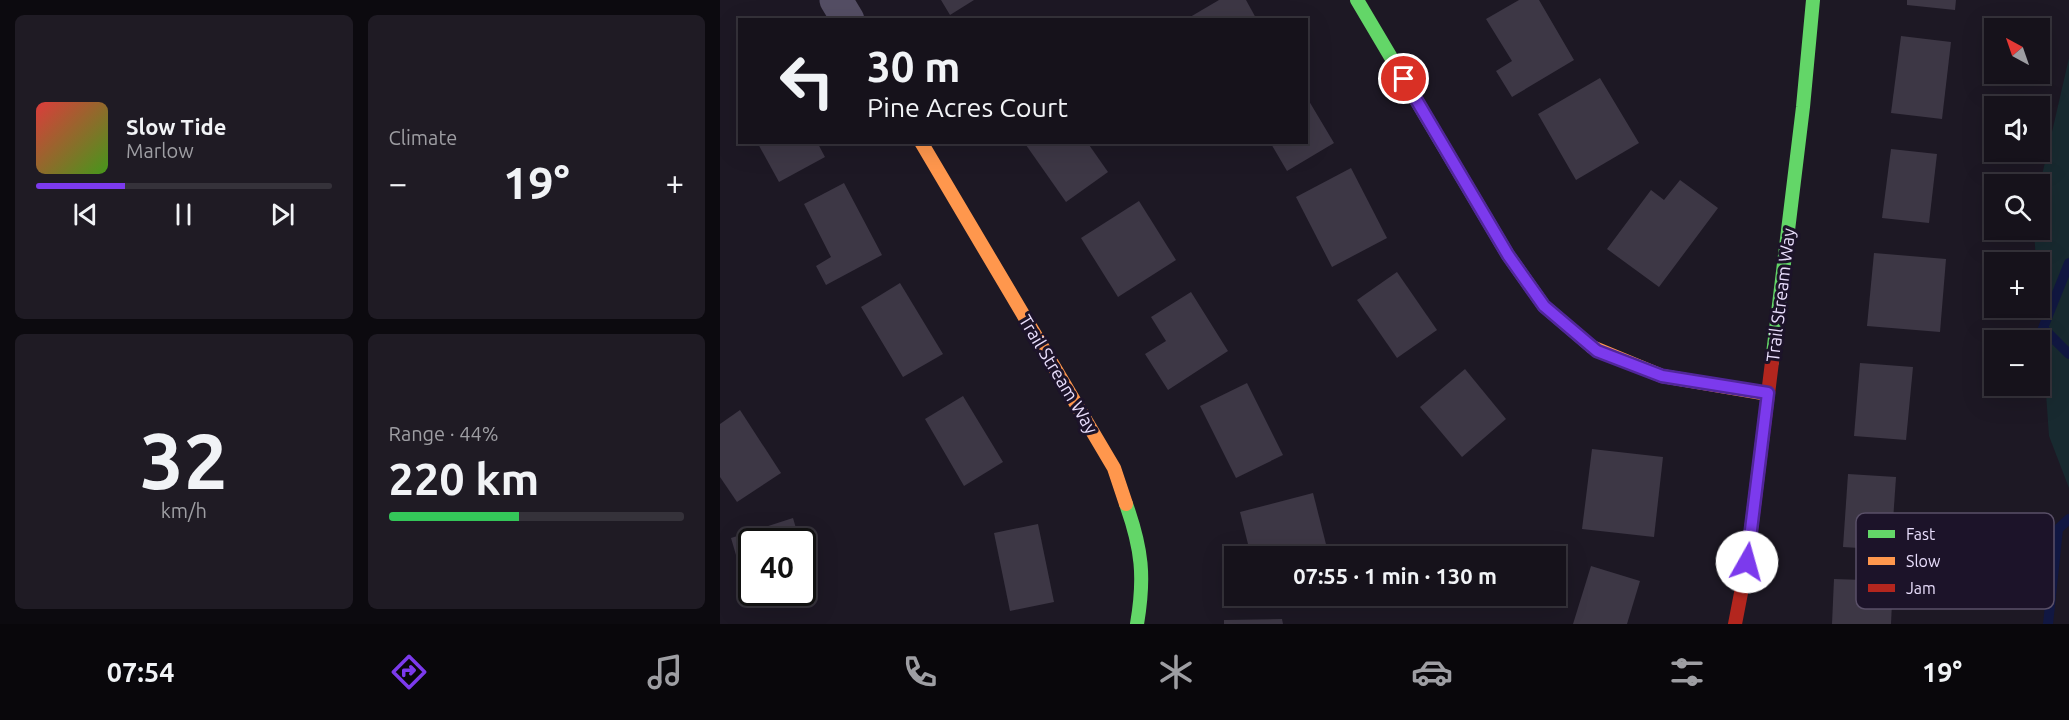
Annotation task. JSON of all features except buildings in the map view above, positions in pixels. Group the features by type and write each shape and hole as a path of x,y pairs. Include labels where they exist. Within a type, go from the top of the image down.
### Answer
{"street":[{"path":"837,0 847,18"},
{"path":"1357,0 1508,255 1544,306 1597,351 1662,376 1768,393"},
{"name":"Trail Stream Way","path":"1735,624 1747,562 1803,107 1813,0"},
{"name":"Trail Stream Way","path":"922,144 1114,468 1138,538 1143,588 1137,624"}],"shaded area":[{"path":"2069,58 2069,488 2049,436 2046,396 2050,396 2050,330 2042,330 2041,318 2050,318 2050,252 2035,252 2035,240 2050,240 2050,174 2042,174 2045,162 2050,162 2050,141"}],"waterway":[{"path":"2069,263 2043,328 2069,354"},
{"path":"2054,567 2058,529 2069,519"},
{"path":"2048,624 2050,609"}],"traffic: fast":[{"path":"1357,0 1508,255 1544,306 1592,347"},
{"path":"1772,362 1803,107 1813,0"},
{"path":"1126,504 1136,535 1141,563 1141,592 1137,624"}],"traffic: slow":[{"path":"922,144 1114,468 1126,504"},
{"path":"1592,347 1662,376 1768,394"}],"traffic: jam":[{"path":"1735,624 1747,562 1772,362"}],"route":[{"path":"1404,79 1508,255 1544,306 1597,351 1662,376 1768,393 1747,562"}]}
